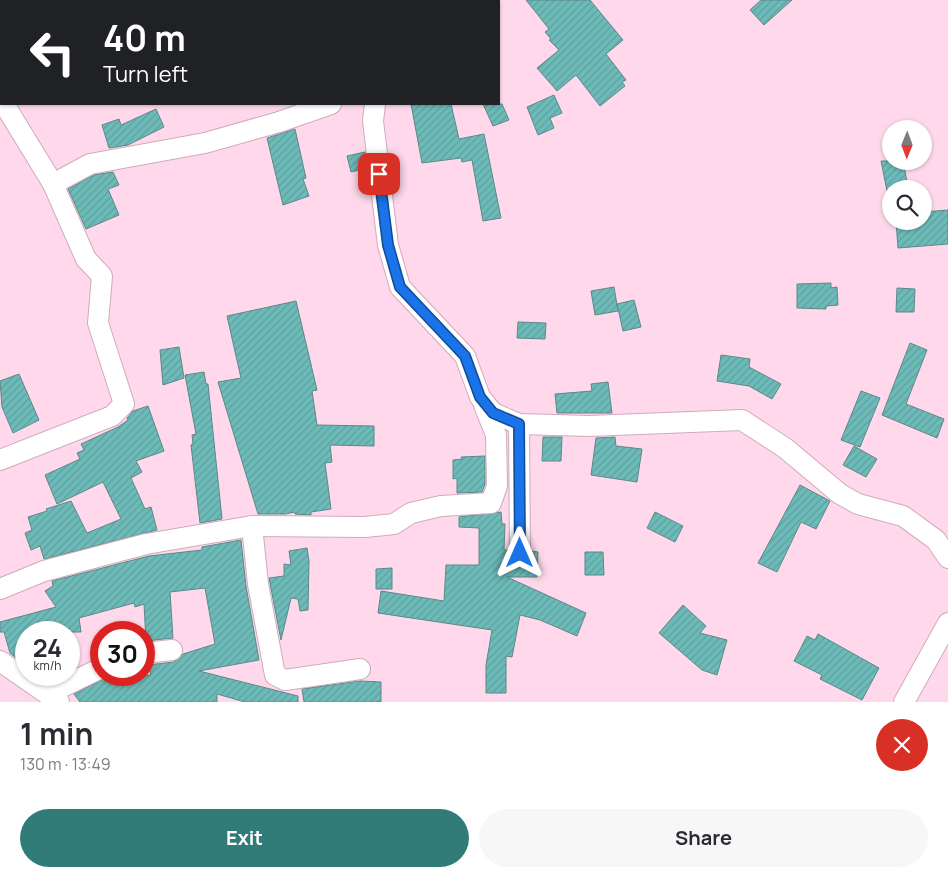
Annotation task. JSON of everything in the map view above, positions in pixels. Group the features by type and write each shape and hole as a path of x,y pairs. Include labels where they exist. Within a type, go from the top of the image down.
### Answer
{"street":[{"path":"0,460 112,416 124,404 98,323 102,276 86,259 53,184 5,105"},
{"path":"53,184 90,164 205,143 279,122 327,105"},
{"path":"0,589 44,572 146,544 252,526 365,527 394,524 411,513 441,506 491,503 497,486 496,435 465,356 400,287 388,245 373,121 375,105"},
{"path":"480,397 493,413 519,424 589,426 742,420 785,448 840,494 858,504 903,516 936,540 948,558"},
{"path":"519,424 520,553"},
{"path":"252,526 258,584 275,675 285,680 360,669"},
{"path":"904,702 948,623"},
{"path":"155,652 172,650"},
{"path":"0,661 54,698 90,675"}],"building":[{"path":"526,0 590,0 623,40 606,54 626,80 622,82 625,86 600,106 576,75 557,91 537,68 559,50 549,40 551,39 545,32 549,29"},
{"path":"761,0 792,0 764,25 750,10"},
{"path":"554,95 562,113 550,118 554,128 538,135 527,107"},
{"path":"502,104 509,120 493,126 483,105"},
{"path":"411,105 451,105 459,139 484,134 501,218 483,221 472,160 462,162 461,158 422,163"},
{"path":"156,109 164,127 128,145 109,148 102,125 119,119 121,125"},
{"path":"295,129 306,178 303,179 309,196 283,205 267,138"},
{"path":"365,152 367,168 351,172 347,156"},
{"path":"883,170 905,170 907,180 885,180"},
{"path":"113,172 119,185 108,189 119,215 86,229 68,189 94,175"},
{"path":"948,210 948,244 898,248 897,230 932,230 932,211"},
{"path":"831,283 831,288 837,287 838,305 826,306 826,309 797,308 797,284"},
{"path":"614,287 618,311 595,315 591,291"},
{"path":"897,288 915,289 914,312 896,312"},
{"path":"634,300 641,327 623,331 617,304"},
{"path":"296,301 317,390 312,391 317,425 374,426 374,446 330,445 332,462 325,463 331,509 311,512 311,515 295,514 295,512 258,514 218,382 241,378 227,316"},
{"path":"518,322 546,323 545,339 517,338"},
{"path":"910,343 927,350 906,404 944,419 937,438 882,415"},
{"path":"179,347 184,378 163,385 160,350"},
{"path":"721,355 750,359 749,367 781,384 772,399 749,386 717,381"},
{"path":"204,372 206,384 208,384 222,519 200,523 191,445 193,444 192,435 196,434 185,375"},
{"path":"19,374 39,420 13,433 2,407 0,381"},
{"path":"608,382 612,413 557,413 555,394 592,391 591,384"},
{"path":"861,391 880,398 860,447 841,440"},
{"path":"148,406 164,451 136,461 142,472 131,478 145,509 151,507 157,530 44,559 40,546 31,550 25,533 32,530 28,517 47,511 46,509 71,501 87,533 121,519 103,482 57,504 45,475 80,459 77,453 84,450 81,444 118,427 128,420 127,418 133,411"},
{"path":"543,437 562,437 561,461 542,461"},
{"path":"615,437 616,446 642,449 637,482 591,475 596,438"},
{"path":"854,446 877,459 866,477 843,465"},
{"path":"485,456 485,484 482,492 457,493 457,478 453,479 453,460 462,459 461,457"},
{"path":"800,485 830,501 816,529 801,522 777,572 758,563"},
{"path":"501,512 502,524 505,524 504,550 508,550 510,559 515,564 526,563 531,558 532,551 538,552 537,577 507,577 586,613 577,636 540,620 520,615 512,657 506,656 506,693 486,693 486,665 492,630 378,613 381,591 444,601 446,565 479,565 479,528 459,527 459,517"},
{"path":"655,512 683,526 675,542 647,528"},
{"path":"241,540 246,586 259,660 199,671 298,696 298,702 245,702 217,694 217,702 80,702 74,694 90,686 155,686 155,664 174,662 183,654 215,644 205,588 170,592 173,638 155,640 155,621 145,621 144,604 135,607 134,603 79,618 79,621 15,621 15,657 10,653 4,632 0,632 0,622 56,607 45,591 53,586 52,581 149,556 202,550 202,547"},
{"path":"307,548 309,561 308,610 300,611 298,599 291,598 281,640 269,578 284,576 284,564 291,565 289,551"},
{"path":"585,552 603,552 604,575 585,575"},
{"path":"392,568 392,589 376,589 376,569"},
{"path":"683,605 706,626 700,633 727,640 717,675 702,670 659,633"},
{"path":"818,634 879,668 862,700 820,679 822,675 794,661 807,636 815,640"},
{"path":"360,681 381,682 381,702 304,702 302,689"}],"route":[{"path":"379,174 388,245 400,287 465,356 480,397 493,413 500,418 519,424 520,553"}]}
